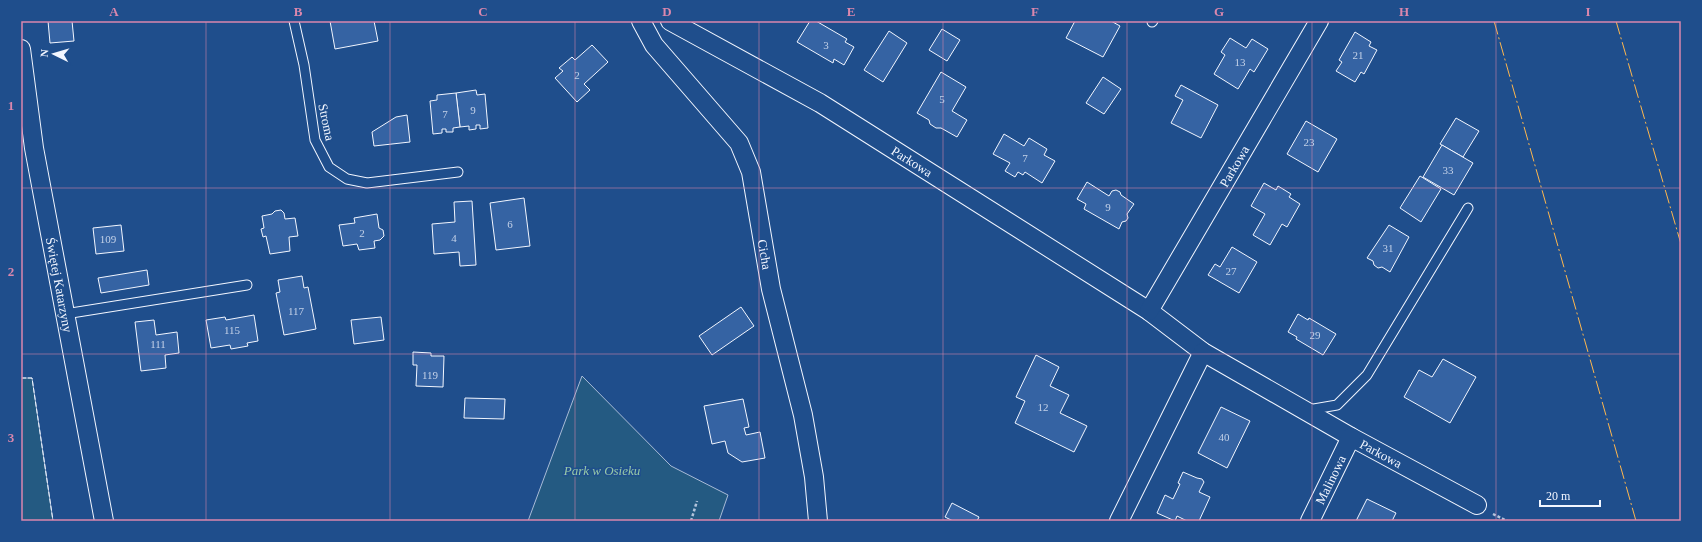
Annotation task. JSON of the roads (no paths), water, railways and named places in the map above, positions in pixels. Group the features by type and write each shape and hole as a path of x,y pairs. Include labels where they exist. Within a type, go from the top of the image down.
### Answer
{"street":[{"name":"Cicha","path":"641,21 654,45 739,143 751,172 771,289 803,415 814,477 818,521"},
{"name":"Parkowa","path":"670,21 820,103 1149,312 1203,352 1351,438 1477,505"},
{"name":"Parkowa","path":"1149,312 1319,21"},
{"name":"Świętej Katarzyny","path":"21,49 34,148 104,521"},
{"path":"1119,521 1203,352"},
{"name":"Malinowa","path":"1310,521 1351,438"}],"lane":[{"name":"Stroma","path":"294,21 304,66 315,140 329,167 347,179 367,183 458,172"},
{"path":"1305,411 1337,405 1367,375 1468,208"},
{"path":"65,314 247,285"}],"park label":[{"name":"Park w Osieku","path":"602,470"}]}
